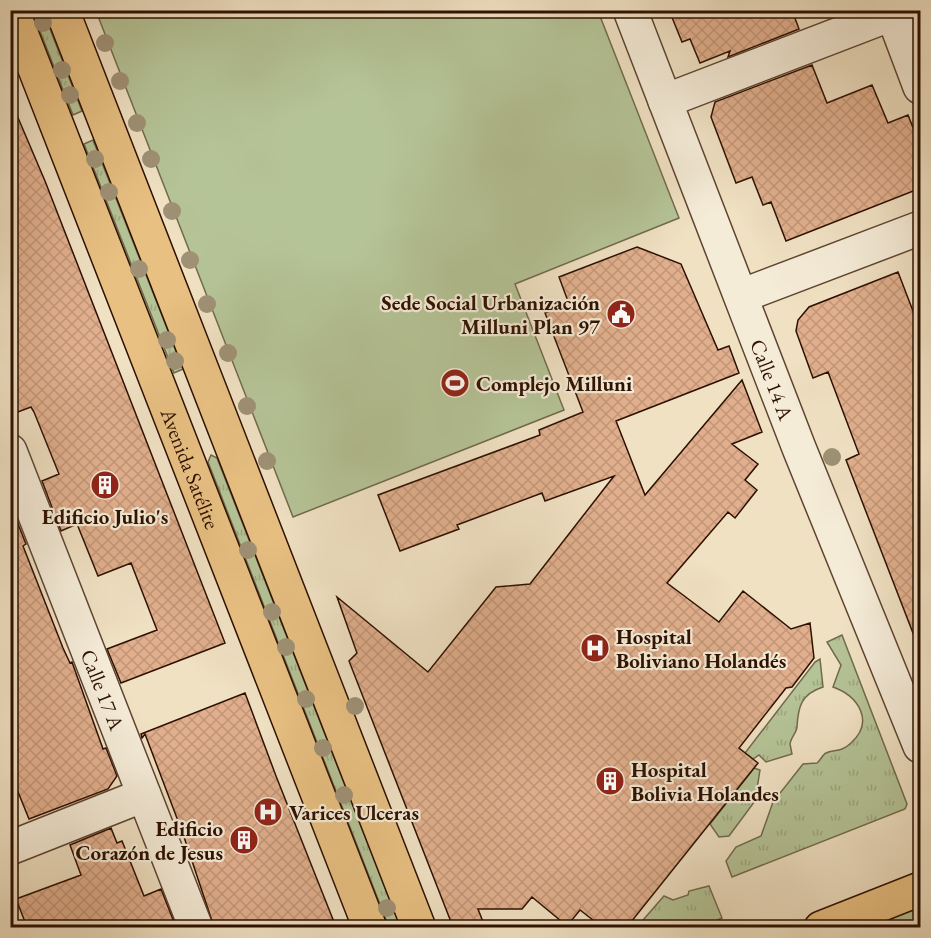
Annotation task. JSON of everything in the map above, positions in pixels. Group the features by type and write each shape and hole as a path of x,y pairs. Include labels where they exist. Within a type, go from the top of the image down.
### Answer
{"main road":[{"name":"Avenida Satélite","path":"12,10 370,927"},
{"path":"62,10 419,927"},
{"path":"178,434 221,417"},
{"path":"821,927 921,889"}],"street":[{"name":"Calle 14 A","path":"630,10 741,296 921,746"},
{"path":"665,101 895,12 921,87"},
{"path":"741,296 921,228"},
{"name":"Calle 17 A","path":"10,451 196,927"},
{"path":"10,848 144,795"}],"green space":[{"path":"32,11 43,11 82,111 73,115"},
{"path":"96,11 598,11 679,218 515,284 564,410 293,517"},
{"path":"93,140 183,369 174,373 84,144"},
{"path":"211,455 217,458 398,921 388,925 208,462"},
{"path":"842,635 907,804 905,809 732,877 726,861 736,847 761,836 773,802 803,764 817,763 826,753 841,750 858,735 862,726 860,710 850,696 833,687 841,665 827,642"},
{"path":"820,659 823,687 810,693 802,702 798,713 797,729 790,744 792,754 766,762 759,755 753,759 745,753 815,662"},
{"path":"754,768 760,770 755,801 729,836 719,837 710,824"},
{"path":"709,886 722,918 701,927 637,927 664,896 673,900 688,895 689,891"},
{"path":"920,907 920,927 869,927"}],"building":[{"path":"669,10 792,10 799,29 728,57 730,51 700,63 690,39 682,42"},
{"path":"812,65 827,103 872,85 888,123 908,115 921,148 921,188 786,241 771,202 763,205 752,177 736,183 711,117 715,102"},
{"path":"10,99 45,181 225,643 121,683 107,649 157,630 131,563 98,576 77,524 61,531 42,481 59,474 34,412 31,407 10,415"},
{"name":"Hospital Boliviano Holandés","path":"637,247 681,264 718,350 729,346 739,373 616,421 645,495 742,380 762,432 732,444 758,464 745,480 757,490 735,518 728,512 667,583 719,622 743,591 791,629 810,623 814,658 792,687 786,688 739,748 758,763 627,927 602,927 580,910 567,926 532,897 522,909 478,909 485,927 453,927 349,661 357,653 337,597 428,672 496,587 530,584 614,476 545,501 542,493 457,525 459,529 400,551 378,495 540,435 539,430 583,412 545,313 569,304 559,277"},
{"path":"898,272 921,332 918,646 846,460 859,454 828,372 813,378 796,331 798,320 809,307"},
{"path":"10,504 26,544 23,546 63,648 70,663 72,662 103,749 106,748 117,776 108,789 29,819 10,772"},
{"path":"245,693 336,927 214,927 183,834 145,734 142,738 141,734"},
{"path":"111,828 117,843 122,841 144,896 161,889 176,927 27,927 16,899 81,875 70,845"}],"place":[{"name":"Sede Social Urbanización Milluni Plan 97","path":"621,314"},
{"name":"Complejo Milluni","path":"455,383"},
{"name":"Edificio Julio's","path":"105,485"},
{"name":"Hospital Boliviano Holandés","path":"595,648"},
{"name":"Hospital Bolivia Holandes","path":"610,781"},
{"name":"Varices Ulceras","path":"268,812"},
{"name":"Edificio Corazón de Jesus","path":"244,840"}]}
